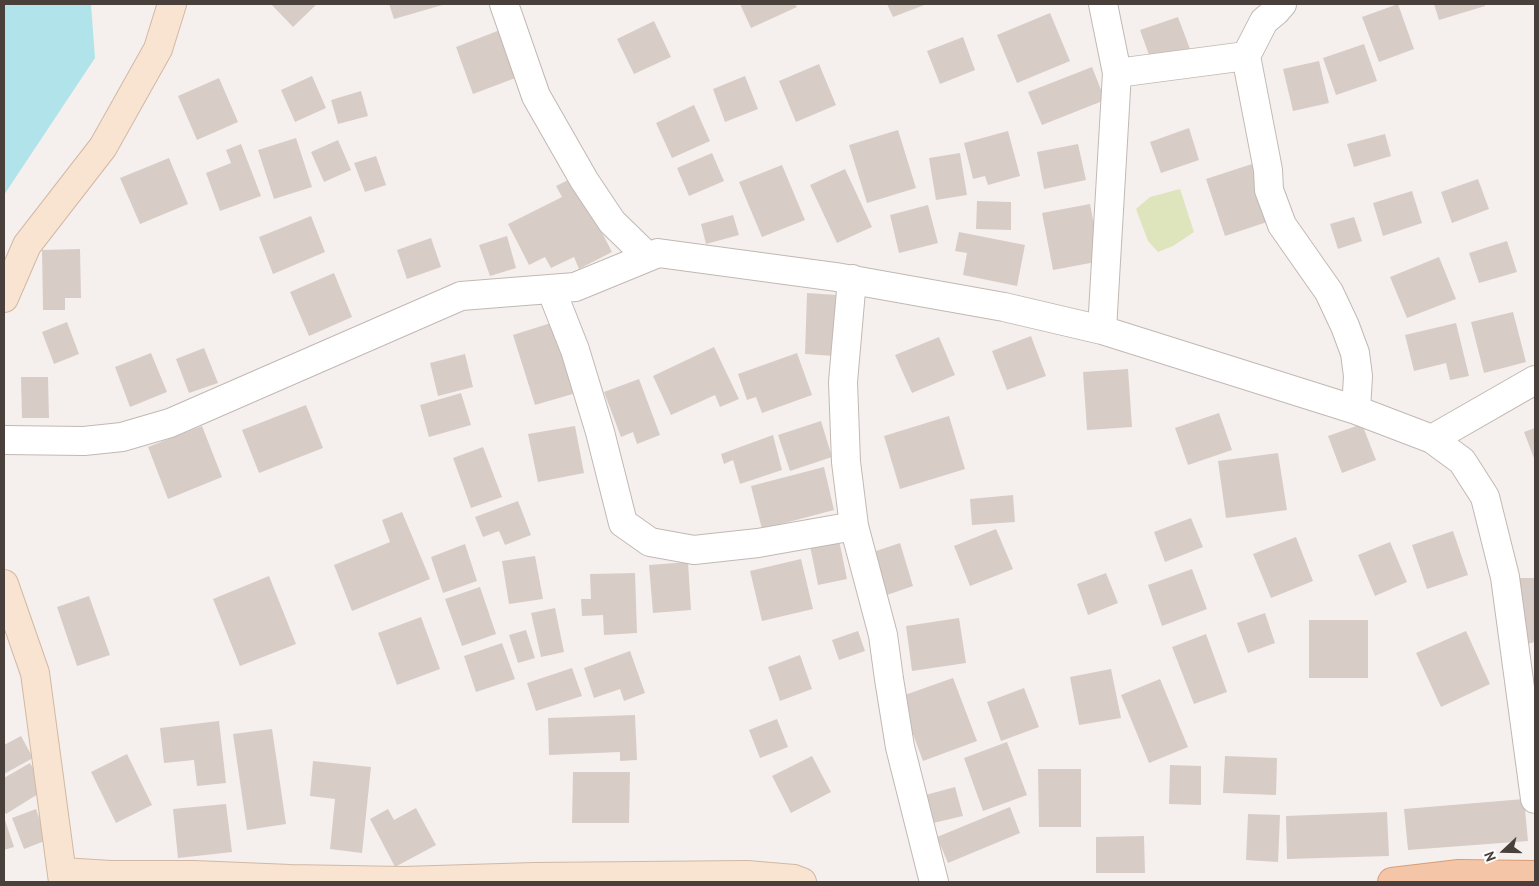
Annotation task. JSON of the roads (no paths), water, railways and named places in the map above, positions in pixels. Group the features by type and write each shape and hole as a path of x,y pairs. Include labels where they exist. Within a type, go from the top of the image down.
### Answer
{"main road":[{"path":"1392,882 1459,874 1535,875"}],"street":[{"path":"4,298 27,245 103,147 158,49 172,4"},
{"path":"504,4 540,105 584,180 612,222 648,257"},
{"path":"1102,330 1117,73 1103,4"},
{"path":"1282,4 1264,21 1246,56 1268,170 1269,190 1282,225 1329,292 1345,326 1355,353 1358,376 1356,410"},
{"path":"1117,73 1246,56"},
{"path":"4,440 84,442 122,437 170,423 460,296 575,287 658,253 852,280 1004,307 1102,330 1356,410 1432,439 1462,461 1485,497 1505,577 1535,799"},
{"path":"852,280 842,382 846,462 854,526 883,635 900,747 934,882"},
{"path":"551,289 575,350 600,432 623,523 650,542 694,550 758,543 854,526"},
{"path":"1432,439 1535,380"},
{"path":"4,584 35,672 63,877 194,875 403,881 534,877 747,875 794,879 802,882"}],"water":[{"path":"4,4 91,4 95,58 4,195"}]}
